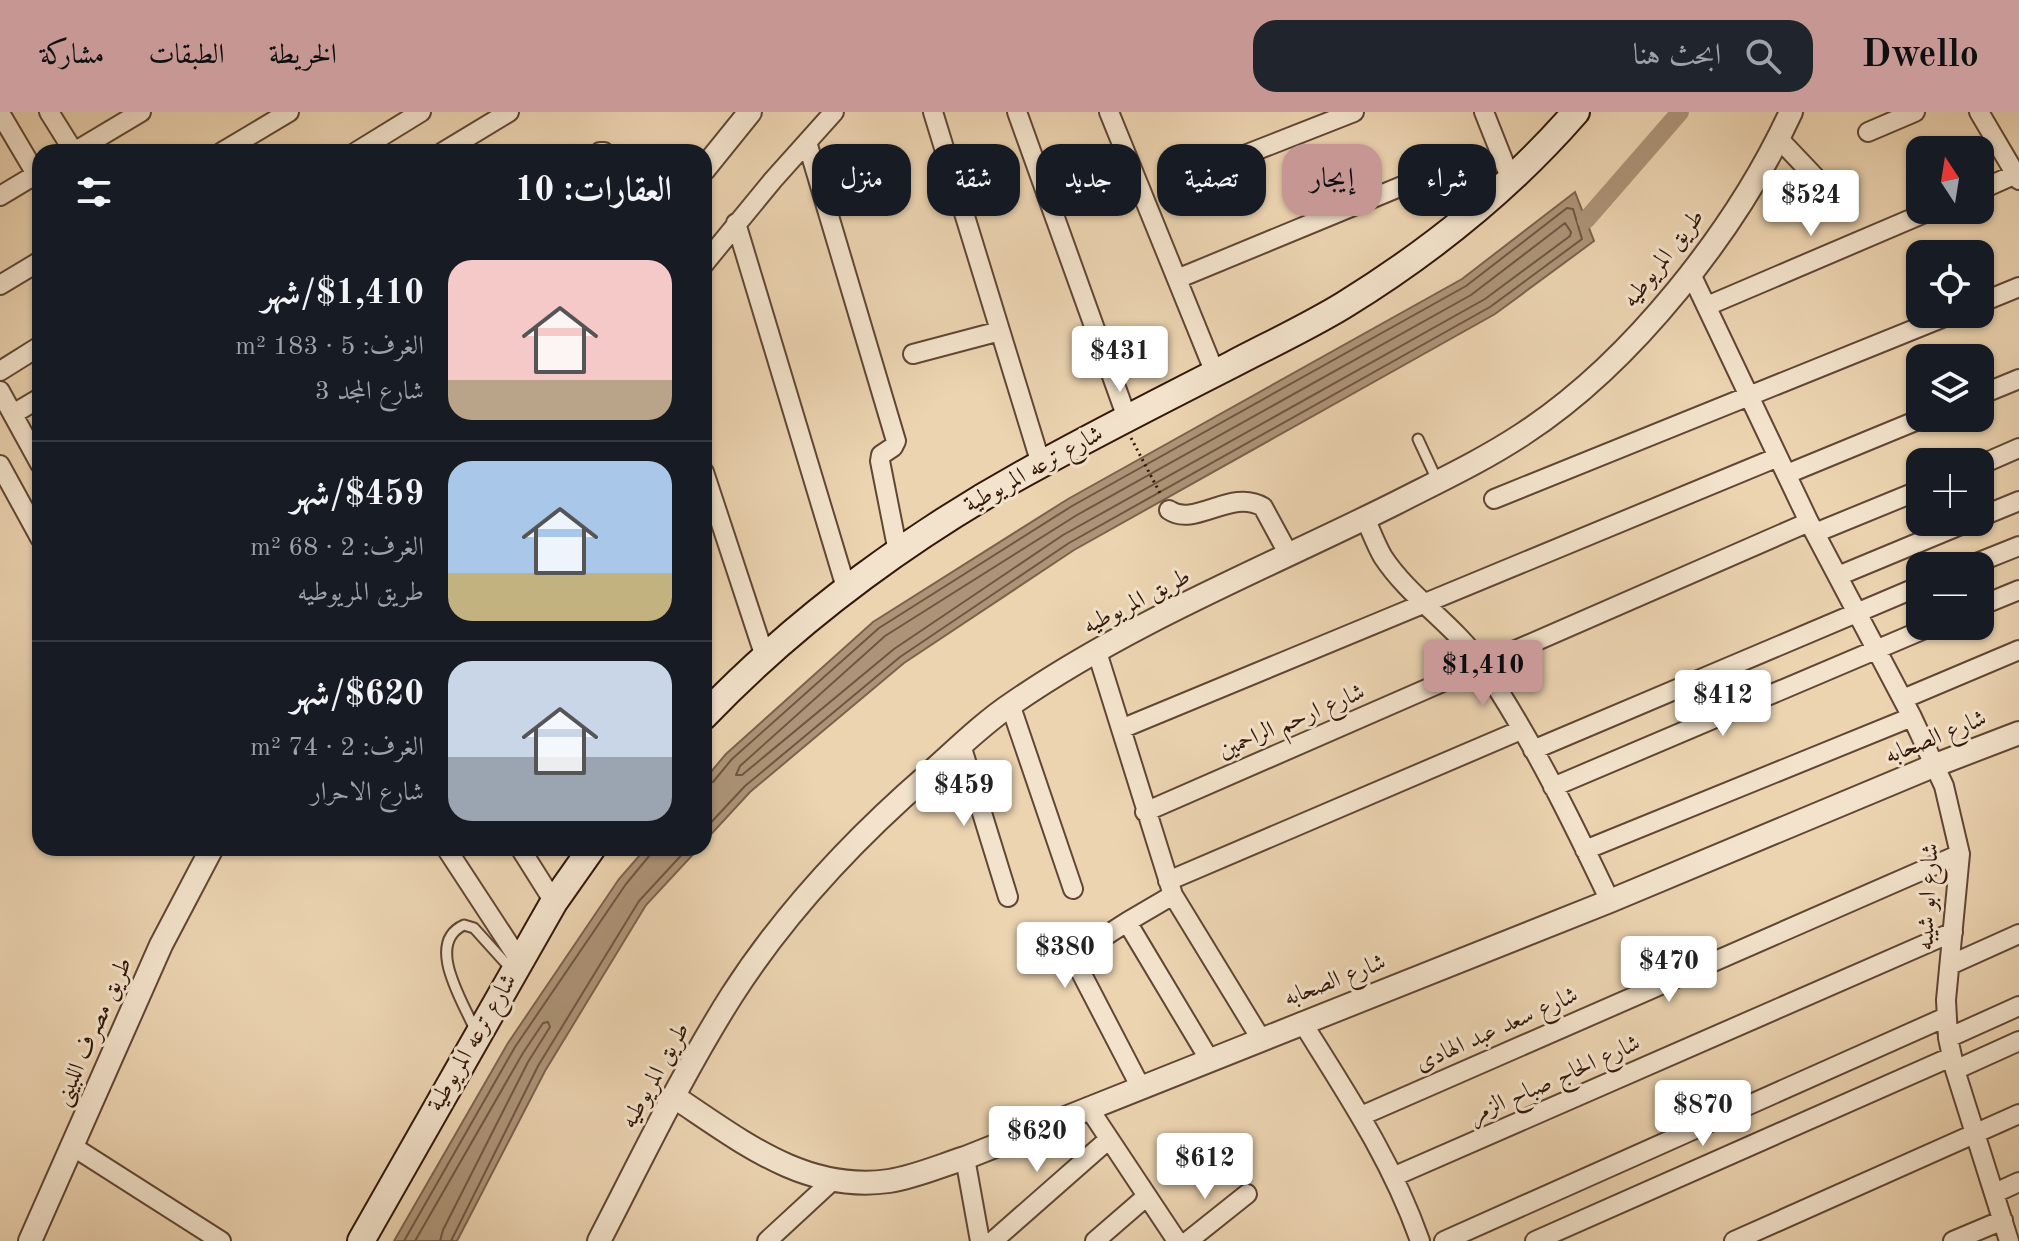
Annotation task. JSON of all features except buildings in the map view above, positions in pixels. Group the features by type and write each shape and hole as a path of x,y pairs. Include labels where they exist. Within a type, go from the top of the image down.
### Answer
{"main road":[{"name":"شارع ترعه المريوطية","path":"712,708 765,657 847,591 898,552 975,501 1341,307 1401,269 1458,226 1511,180 1576,112"},
{"name":"شارع ترعه المريوطية","path":"361,1241 516,966 554,902 586,856"}],"street":[{"path":"49,112 69,144"},
{"path":"85,144 120,117 141,112"},
{"path":"235,144 289,112"},
{"path":"369,144 421,112"},
{"path":"456,144 509,112"},
{"path":"712,159 750,112"},
{"path":"712,254 834,112"},
{"path":"933,112 1041,464"},
{"path":"1017,112 1127,418"},
{"path":"1109,112 1215,373"},
{"path":"1266,147 1354,112"},
{"path":"1484,112 1511,180"},
{"name":"طريق المريوطيه","path":"599,1241 673,1096 733,993 780,927 830,868 875,823 1010,704 1097,652 1438,482 1523,434 1561,407 1656,315 1690,272 1735,212 1779,139 1791,112"},
{"path":"1868,132 1915,112"},
{"path":"1979,112 2018,177 1994,185"},
{"path":"0,113 32,164"},
{"path":"1779,139 1816,178"},
{"path":"807,142 896,441 881,455 880,461 898,552"},
{"path":"0,196 32,177"},
{"path":"1177,279 1398,188"},
{"path":"1707,306 1906,221"},
{"path":"736,223 847,591"},
{"path":"0,285 32,266"},
{"name":"شارع ابو شيبه","path":"1690,272 1812,528 1903,699 1944,786 1960,854 1946,1017 1951,1055 2003,1220 2012,1238"},
{"path":"1994,297 2019,287"},
{"path":"1494,499 1917,328"},
{"path":"913,354 1000,331"},
{"path":"0,371 32,351"},
{"path":"1994,389 2019,379"},
{"path":"0,391 8,412 32,451"},
{"path":"8,412 32,402"},
{"path":"1787,474 1906,425"},
{"path":"1994,459 2019,448"},
{"path":"1121,729 1778,457"},
{"path":"0,465 32,523"},
{"name":"شارع ارحم الراحمين","path":"1145,812 1482,665 1812,528 1906,495"},
{"path":"712,496 765,657"},
{"path":"1169,510 1183,516 1239,501 1256,503 1263,507 1289,555"},
{"path":"1994,511 2019,501"},
{"path":"1365,518 1383,556 1465,642 1482,665 1533,750 1610,901"},
{"path":"1838,576 1934,536"},
{"path":"1994,556 2019,546"},
{"path":"1994,600 2019,590"},
{"path":"1533,750 1906,591"},
{"path":"1553,787 1906,637"},
{"path":"1903,699 2019,650"},
{"path":"1097,652 1171,888 1261,1039"},
{"path":"1010,704 1073,889"},
{"path":"1585,850 1912,717"},
{"path":"1140,1086 1074,956 1127,922 1171,888 1521,730"},
{"name":"شارع الصحابه","path":"673,1096 765,1156 832,1181 889,1181 965,1158 1610,901 2019,733"},
{"path":"961,745 1008,897"},
{"name":"شارع سعد عبد الهادى","path":"1361,1116 1960,854"},
{"name":"طريق مصرف اللبينى","path":"30,1241 161,945 208,856"},
{"path":"451,856 516,966"},
{"path":"525,856 554,902"},
{"path":"1127,922 1209,1059"},
{"name":"شارع الحاج صباح الزمر","path":"1395,1176 1953,932"},
{"path":"1950,965 2019,934"},
{"path":"1535,1241 1951,1055 2019,1006"},
{"path":"1444,1241 1946,1017"},
{"path":"1302,1022 1395,1176 1420,1241"},
{"path":"1951,1055 2019,1041"},
{"path":"1088,1107 1177,1241"},
{"path":"1734,1241 2019,1114"},
{"path":"993,1241 1109,1139"},
{"path":"72,1146 221,1241"},
{"path":"965,1158 980,1241"},
{"path":"767,1241 832,1181"},
{"path":"1995,1193 2019,1182"},
{"path":"1188,1241 1247,1194"},
{"path":"1095,1241 1147,1196"},
{"path":"1953,1241 2003,1220"}],"lane":[{"path":"1418,439 1438,482"},
{"path":"478,1035 449,967 445,953 449,938 455,929 464,925 474,928 516,966"}],"path":[{"path":"1140,454 1169,510"}],"water":[{"path":"1575,192 1594,241 1495,314 1074,550 904,663 750,792 712,833 712,771 726,754 873,622 1068,499 1462,279"},
{"path":"639,856 692,856 646,905 545,1071 457,1241 394,1241 508,1043 619,879"}],"waterway":[{"path":"1586,220 1680,112"}]}
